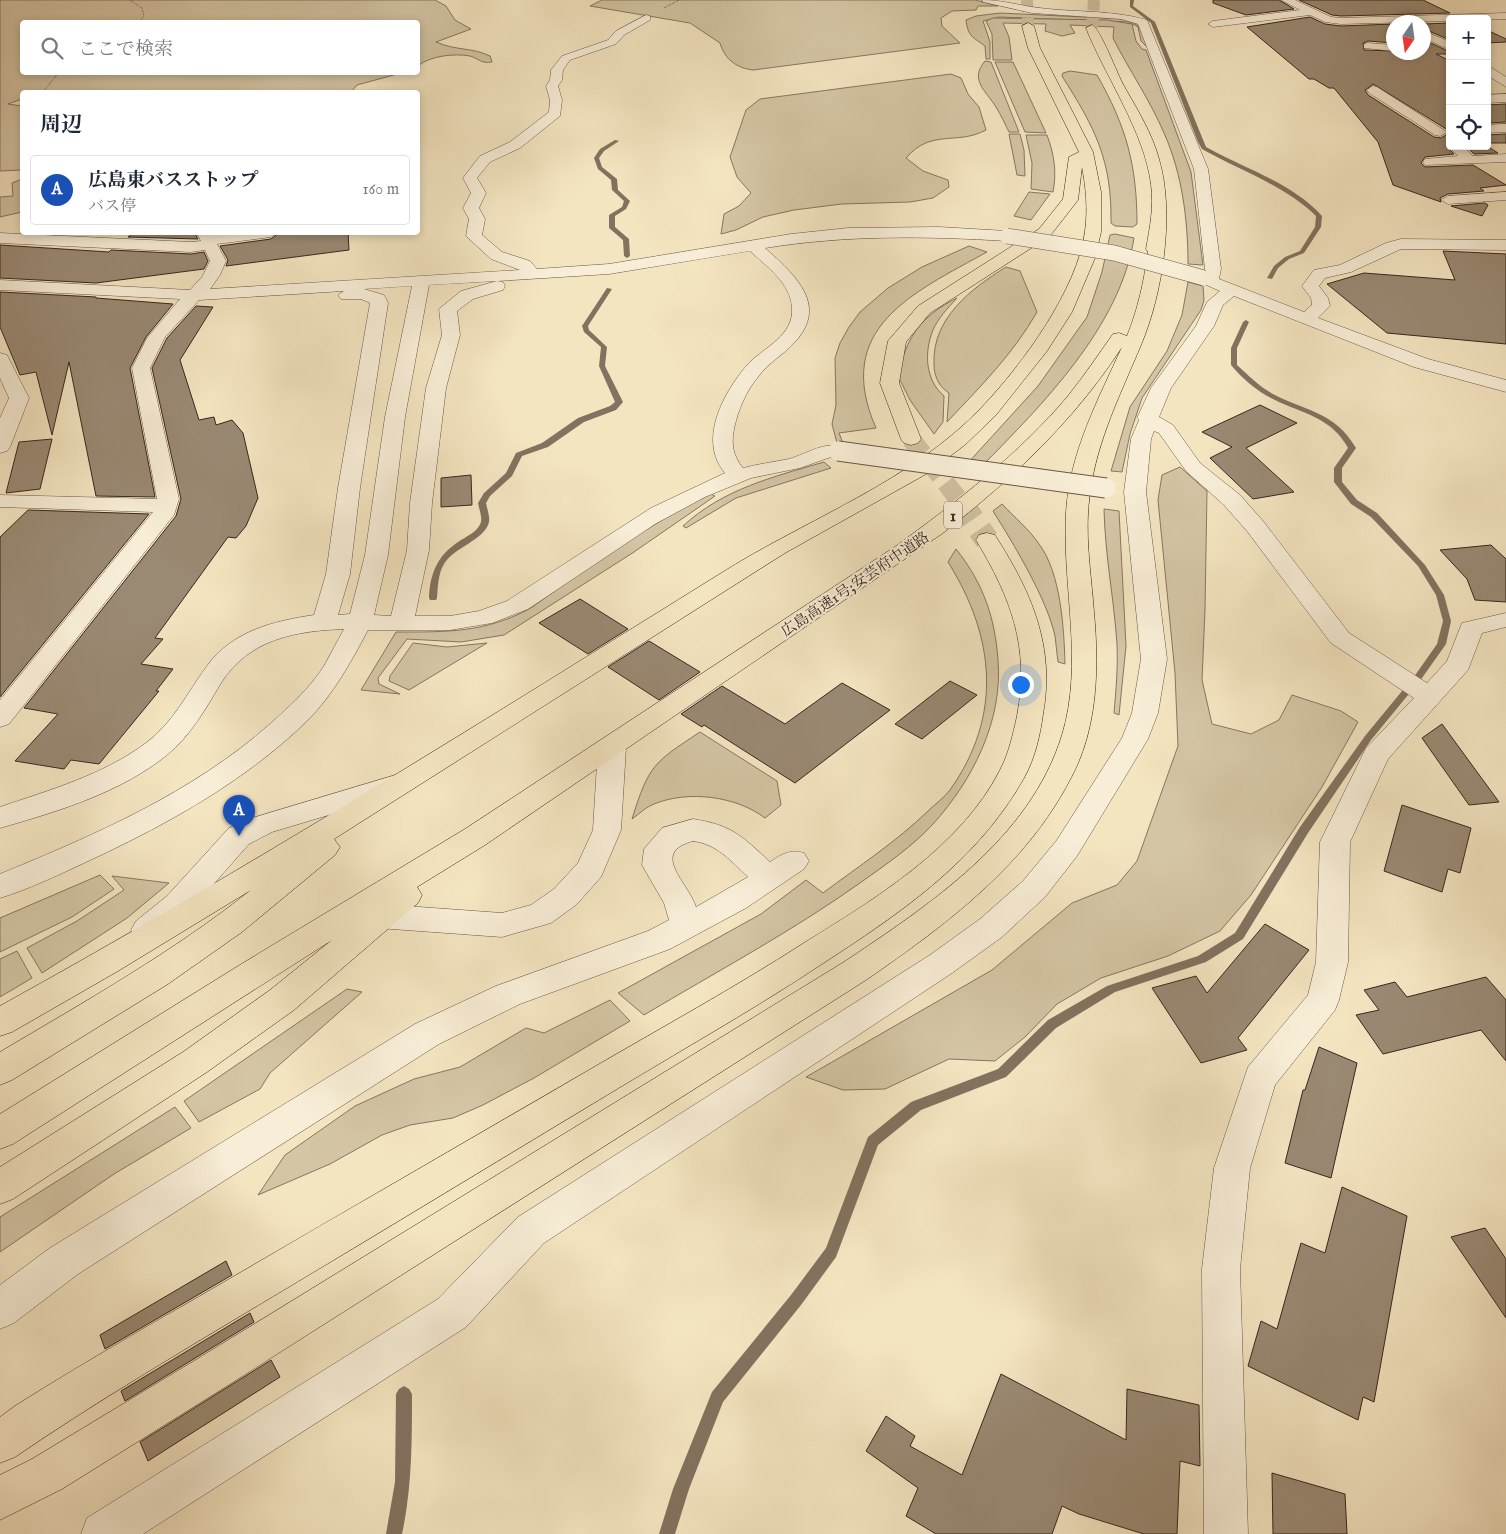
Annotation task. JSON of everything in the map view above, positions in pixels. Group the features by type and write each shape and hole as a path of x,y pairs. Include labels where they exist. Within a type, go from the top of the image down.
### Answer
{"highway":[{"path":"0,1022 107,962 406,782 777,548 921,469 959,440 990,411 1030,363 1063,312 1087,258 1093,232 1094,192 1086,152 1034,48 1028,26"},
{"name":"広島高速1号;安芸府中道路","path":"475,837 904,551 958,512 1012,466 1046,433 1104,364 1139,300 1158,232 1158,188 1151,150 1103,55 1092,28"},
{"path":"910,439 900,422 889,389 888,372 899,340 923,311 941,297 1043,235 1057,222 1072,201 1077,188 1078,177 1075,147 1052,81"},
{"path":"0,1498 47,1474 208,1375 855,971 928,920 963,892 1002,855 1034,816 1058,777 1075,736 1083,692 1084,650 1083,609 1076,522 1079,494 1085,463 1104,404 1145,313 1153,279 1158,232"},
{"path":"0,1442 32,1419 188,1325 765,985 872,916 933,868 961,842 989,809 1012,775 1025,739 1033,705 1036,672 1033,640 1026,613 1016,587 987,540"},
{"path":"0,1070 157,975 230,923 406,782"},
{"path":"0,1133 254,972 475,837"},
{"path":"0,1187 194,1062 282,1000 475,837"}],"street":[{"path":"103,1534 452,1313 531,1230 941,964 991,928 1034,889 1066,848 1135,739 1146,713 1154,659 1121,490 1147,418 1161,388 1205,326 1216,302 1216,283 1201,169 1143,22 1121,16 1032,10 987,0"},
{"path":"1286,0 1334,21 1386,21"},
{"path":"1474,4 1490,15"},
{"path":"1230,10 1247,24"},
{"path":"1213,24 1247,24 1312,12"},
{"path":"1491,16 1506,16"},
{"path":"1491,16 1506,25"},
{"path":"533,275 524,264 502,260 484,248 474,236 478,219 471,208 479,194 472,186 470,178 485,159 515,145 555,113 556,100 552,86 556,80 560,63 566,58 612,42 620,33 646,18"},
{"path":"1431,19 1446,18"},
{"path":"1431,38 1446,45"},
{"path":"1368,46 1386,47"},
{"path":"1431,47 1446,47"},
{"path":"1491,70 1506,70"},
{"path":"1491,72 1506,83"},
{"path":"1373,90 1446,134"},
{"path":"1491,99 1506,98"},
{"path":"1491,129 1506,128"},
{"path":"1416,132 1446,135"},
{"path":"1459,150 1469,160"},
{"path":"1430,162 1506,158"},
{"path":"1448,200 1506,196"},
{"path":"0,285 196,295 533,275 618,267 756,248 819,236 878,231 1007,236 1114,253 1216,283 1378,348 1506,386"},
{"path":"0,238 191,247 207,239 244,235"},
{"path":"0,718 163,515 168,499 141,368 144,355 156,337 186,302 196,295 214,276 218,261 207,239"},
{"path":"1306,320 1321,306 1319,298 1310,286 1313,280 1320,274 1354,265 1392,246 1401,244 1506,245"},
{"path":"739,476 725,459 722,440 728,415 740,386 758,365 784,344 798,324 802,308 797,291 756,248"},
{"path":"401,623 418,550 422,494 436,388 451,335 448,309 467,295 492,286 618,276 709,262 756,248"},
{"path":"0,887 138,824 221,777 276,734 323,687 345,654 359,622 372,579 394,420 421,282"},
{"path":"279,290 279,298 362,294 378,299 379,303 350,478 338,574 324,623"},
{"path":"0,359 19,398 0,447"},
{"path":"1147,418 1166,429 1193,467 1232,500 1255,526 1340,638 1431,697"},
{"path":"0,818 87,787 116,774 153,751 186,720 215,670 247,642 271,632 296,625 359,622 443,624 482,620 516,606 637,525 696,493 739,476 798,462 826,450 1121,490"},
{"path":"0,501 166,506"},
{"path":"1226,1534 1221,1269 1232,1168 1260,1078 1323,1000 1332,962 1336,842 1376,755 1431,697 1459,664 1471,628 1506,620"},
{"path":"350,914 502,925 540,915 565,897 590,869 607,830 612,747"},
{"path":"107,962 178,904 239,836 262,825 406,782"},
{"path":"0,1309 64,1261 427,1034 508,995 659,940 686,926 735,900 781,870 712,833 693,830 672,836 659,849 656,865 679,902 686,926"}],"path":[{"path":"130,0 142,8 144,16 141,20"},
{"path":"44,90 56,75"}],"shaded area":[{"path":"0,0 435,0 446,6 455,20 471,29 436,42 483,53 490,56 492,62 483,62 464,55 450,55 435,58 420,65 420,20 20,20 20,75 394,75 357,85 353,90 20,90 20,100 8,104 20,106 20,170 0,171"},
{"path":"602,0 975,0 998,6 978,6 976,10 952,11 941,18 942,26 960,43 753,70 732,62 725,54 720,43 690,23 590,6"},
{"path":"1000,13 1125,19 1139,27 1148,48 1141,41 1138,27 1129,22 999,17 983,21 990,42 990,59 986,59 985,46 970,33 966,20 976,16"},
{"path":"993,18 1107,20 1132,24 1136,41 1142,49 1146,50 1191,172 1203,265 1188,264 1187,231 1180,180 1170,148 1158,121 1113,38 1114,27 1070,25 1075,33 1062,36 1045,31 1046,24 1003,23 1009,37 1012,60 993,60 992,34 986,21"},
{"path":"985,61 991,62 1019,132 1009,132 996,107 981,85 979,80 980,68"},
{"path":"995,62 1013,62 1046,133 1025,132"},
{"path":"1070,71 1097,75 1122,129 1128,146 1135,183 1137,224 1133,227 1115,226 1111,223 1111,201 1105,163 1084,112 1062,76 1063,73"},
{"path":"951,74 961,78 968,94 979,107 986,130 975,135 925,143 906,158 923,171 948,180 949,187 933,198 910,202 842,204 794,210 763,217 736,230 721,234 724,214 739,206 751,193 737,177 730,157 746,110 760,99"},
{"path":"1009,134 1020,134 1024,150 1025,176 1017,175"},
{"path":"1026,135 1047,135 1054,163 1053,192 1031,189 1032,163"},
{"path":"20,180 20,212 0,217 0,197 13,196 12,183"},
{"path":"1029,192 1050,194 1031,220 1014,216"},
{"path":"1115,234 1134,238 1126,271 1113,303 1096,333 1053,391 981,467 967,464 1038,386 1087,317 1102,272 1110,235"},
{"path":"969,246 987,252 908,299 887,318 872,339 864,364 865,393 876,428 839,433 843,443 837,443 832,424 836,405 835,358 840,343 849,327 860,312 888,288 922,267"},
{"path":"1006,267 1020,271 1037,312 1007,356 947,422 949,393 940,384 934,368 935,348 939,333 956,306 967,295"},
{"path":"1188,282 1203,286 1204,300 1201,310 1142,398 1130,434 1122,472 1111,471 1130,407 1167,351 1182,315"},
{"path":"957,298 935,326 928,347 930,374 933,382 944,396 943,422 934,434 910,400 898,376 901,362 917,329 934,312"},
{"path":"824,462 831,468 736,498 686,528 683,526 698,513 732,493 768,479"},
{"path":"1180,467 1207,491 1202,680 1212,724 1251,734 1279,720 1292,695 1341,711 1358,722 1322,787 1251,895 1220,931 1168,956 1101,978 1057,1004 1025,1037 995,1061 949,1059 885,1089 843,1090 806,1077 992,970 1072,903 1117,885 1137,861 1178,746 1175,673 1158,500 1162,475"},
{"path":"711,494 715,496 634,552 504,635 461,642 407,639 378,678 379,684 400,694 361,690 396,632 432,632 482,627 514,616 531,608 641,533"},
{"path":"1002,504 1035,539 1052,570 1060,602 1065,664 1058,662 1055,636 1045,605 993,511"},
{"path":"1104,509 1119,511 1126,646 1119,715 1114,713 1117,644"},
{"path":"956,549 974,575 986,601 994,629 998,660 996,705 990,727 982,748 961,788 925,832 879,869 834,901 780,935 644,1015 618,993 761,914 806,880 823,893 903,833 950,790 967,762 979,733 985,705 986,676 983,647 976,619 964,590 948,562"},
{"path":"413,643 447,647 487,643 409,690 389,681 390,676"},
{"path":"700,732 777,781 781,805 765,818 726,800 711,797 682,797 654,804 632,819 643,787 655,767 672,751"},
{"path":"100,875 114,889 72,917 0,952 0,918"},
{"path":"112,876 169,883 127,918 42,973 27,948 77,921 124,890"},
{"path":"17,951 32,978 0,997 0,959"},
{"path":"347,989 362,992 270,1073 260,1089 199,1122 184,1101"},
{"path":"610,1000 630,1021 534,1078 483,1105 453,1118 410,1125 382,1135 330,1164 258,1195 285,1155 355,1106 414,1079 460,1067 526,1028 544,1033"},
{"path":"175,1107 191,1128 114,1174 0,1252 0,1217"}],"building":[{"path":"1213,0 1279,0 1294,9 1246,15 1213,3"},
{"path":"1299,0 1423,0 1450,13 1341,16 1332,15"},
{"path":"1310,17 1325,24 1341,26 1386,24 1386,42 1368,41 1363,43 1364,50 1386,51 1386,60 1431,60 1431,43 1446,50 1446,54 1436,54 1446,59 1446,129 1373,84 1365,90 1368,95 1434,137 1441,138 1446,135 1446,150 1450,150 1454,154 1425,157 1421,163 1425,167 1473,165 1506,185 1480,188 1484,191 1448,194 1440,198 1441,202 1393,185 1378,142 1334,88 1329,88 1314,79 1309,79 1247,27"},
{"path":"1446,23 1446,38 1431,32 1431,24"},
{"path":"1491,32 1506,39 1506,42 1491,43"},
{"path":"1506,104 1506,122 1491,123 1491,105"},
{"path":"1506,134 1506,143 1491,143 1491,135"},
{"path":"1491,149 1498,153 1474,154 1470,150"},
{"path":"1485,203 1488,205 1482,216 1451,206"},
{"path":"131,235 196,235 198,239 128,237"},
{"path":"276,235 348,235 349,250 226,266 228,260 220,246 271,239"},
{"path":"0,245 109,252 111,250 191,254 204,252 208,261 204,269 96,283 0,278"},
{"path":"1443,251 1506,254 1506,344 1387,333 1327,284 1364,273 1455,280"},
{"path":"0,292 96,297 173,304 146,337 130,368 155,497 96,496 69,362 52,435 36,372 20,375 0,327"},
{"path":"196,306 213,307 180,360 199,420 214,417 216,425 232,420 243,433 258,498 246,526 236,538 228,537 155,638 163,639 141,664 173,669 156,691 159,691 99,764 71,760 64,769 15,761 58,714 24,708 176,516 181,499 152,368 167,338"},
{"path":"1260,405 1297,423 1246,448 1294,492 1253,499 1210,458 1232,447 1202,432"},
{"path":"52,439 40,489 6,493 19,442"},
{"path":"471,475 472,505 441,507 441,478"},
{"path":"28,510 149,514 0,697 0,537"},
{"path":"1491,545 1506,559 1506,602 1475,600 1467,579 1440,550"},
{"path":"580,599 628,629 588,654 539,623"},
{"path":"649,641 700,672 659,700 608,667"},
{"path":"950,681 977,695 922,739 895,724"},
{"path":"842,683 890,710 795,783 704,725 702,727 681,714 722,686 785,724"},
{"path":"1442,724 1499,802 1469,805 1422,738"},
{"path":"1402,805 1471,828 1460,873 1448,869 1442,892 1384,871"},
{"path":"1265,924 1309,950 1238,1038 1247,1050 1201,1063 1152,988 1196,976 1207,993"},
{"path":"1486,977 1506,1000 1506,1061 1481,1030 1383,1054 1356,1015 1379,1010 1364,990 1395,982 1407,997"},
{"path":"1319,1047 1357,1063 1331,1178 1285,1163 1303,1090 1305,1090"},
{"path":"1342,1187 1407,1216 1374,1402 1363,1397 1358,1420 1248,1366 1261,1321 1277,1329 1301,1243 1325,1253"},
{"path":"1485,1228 1506,1259 1506,1318 1451,1237"},
{"path":"226,1261 232,1275 105,1349 100,1335"},
{"path":"250,1313 254,1322 125,1401 121,1391"},
{"path":"271,1360 280,1377 148,1461 140,1442"},
{"path":"1001,1374 1126,1440 1127,1389 1199,1405 1200,1466 1180,1461 1177,1534 1144,1534 1079,1514 1062,1506 1052,1534 936,1534 906,1516 918,1488 866,1451 886,1416 915,1436 910,1446 962,1475"},
{"path":"1272,1473 1345,1494 1347,1534 1273,1534"}],"waterway":[{"path":"1132,0 1131,6 1153,22 1204,148 1294,194 1319,216 1318,227 1302,252 1287,258 1276,267 1270,278"},
{"path":"617,141 602,150 596,158 600,168 614,179 615,190 627,201 624,208 612,215 612,228 626,239 627,256"},
{"path":"433,598 433,587 441,562 452,550 474,536 482,527 485,522 482,503 487,495 509,474 519,455 545,445 581,420 613,408 619,402 602,366 604,347 586,331 585,326 609,289"},
{"path":"667,1534 681,1489 717,1397 796,1300 831,1252 873,1141 916,1106 1002,1073 1052,1024 1111,989 1202,959 1239,936 1304,830 1368,738 1419,676 1441,644 1447,621 1440,595 1421,565 1374,515 1354,502 1338,482 1338,468 1352,448 1345,436 1327,420 1281,401 1265,392 1234,365 1234,348 1246,322"},
{"path":"394,1534 401,1500 404,1394"}],"tunnel":[{"path":"1027,0 1028,26"},
{"path":"1092,28 1094,0"},
{"path":"911,439 960,501"},
{"path":"959,500 987,540"}],"place":[{"name":"広島東バスストップ","path":"239,836"}]}
